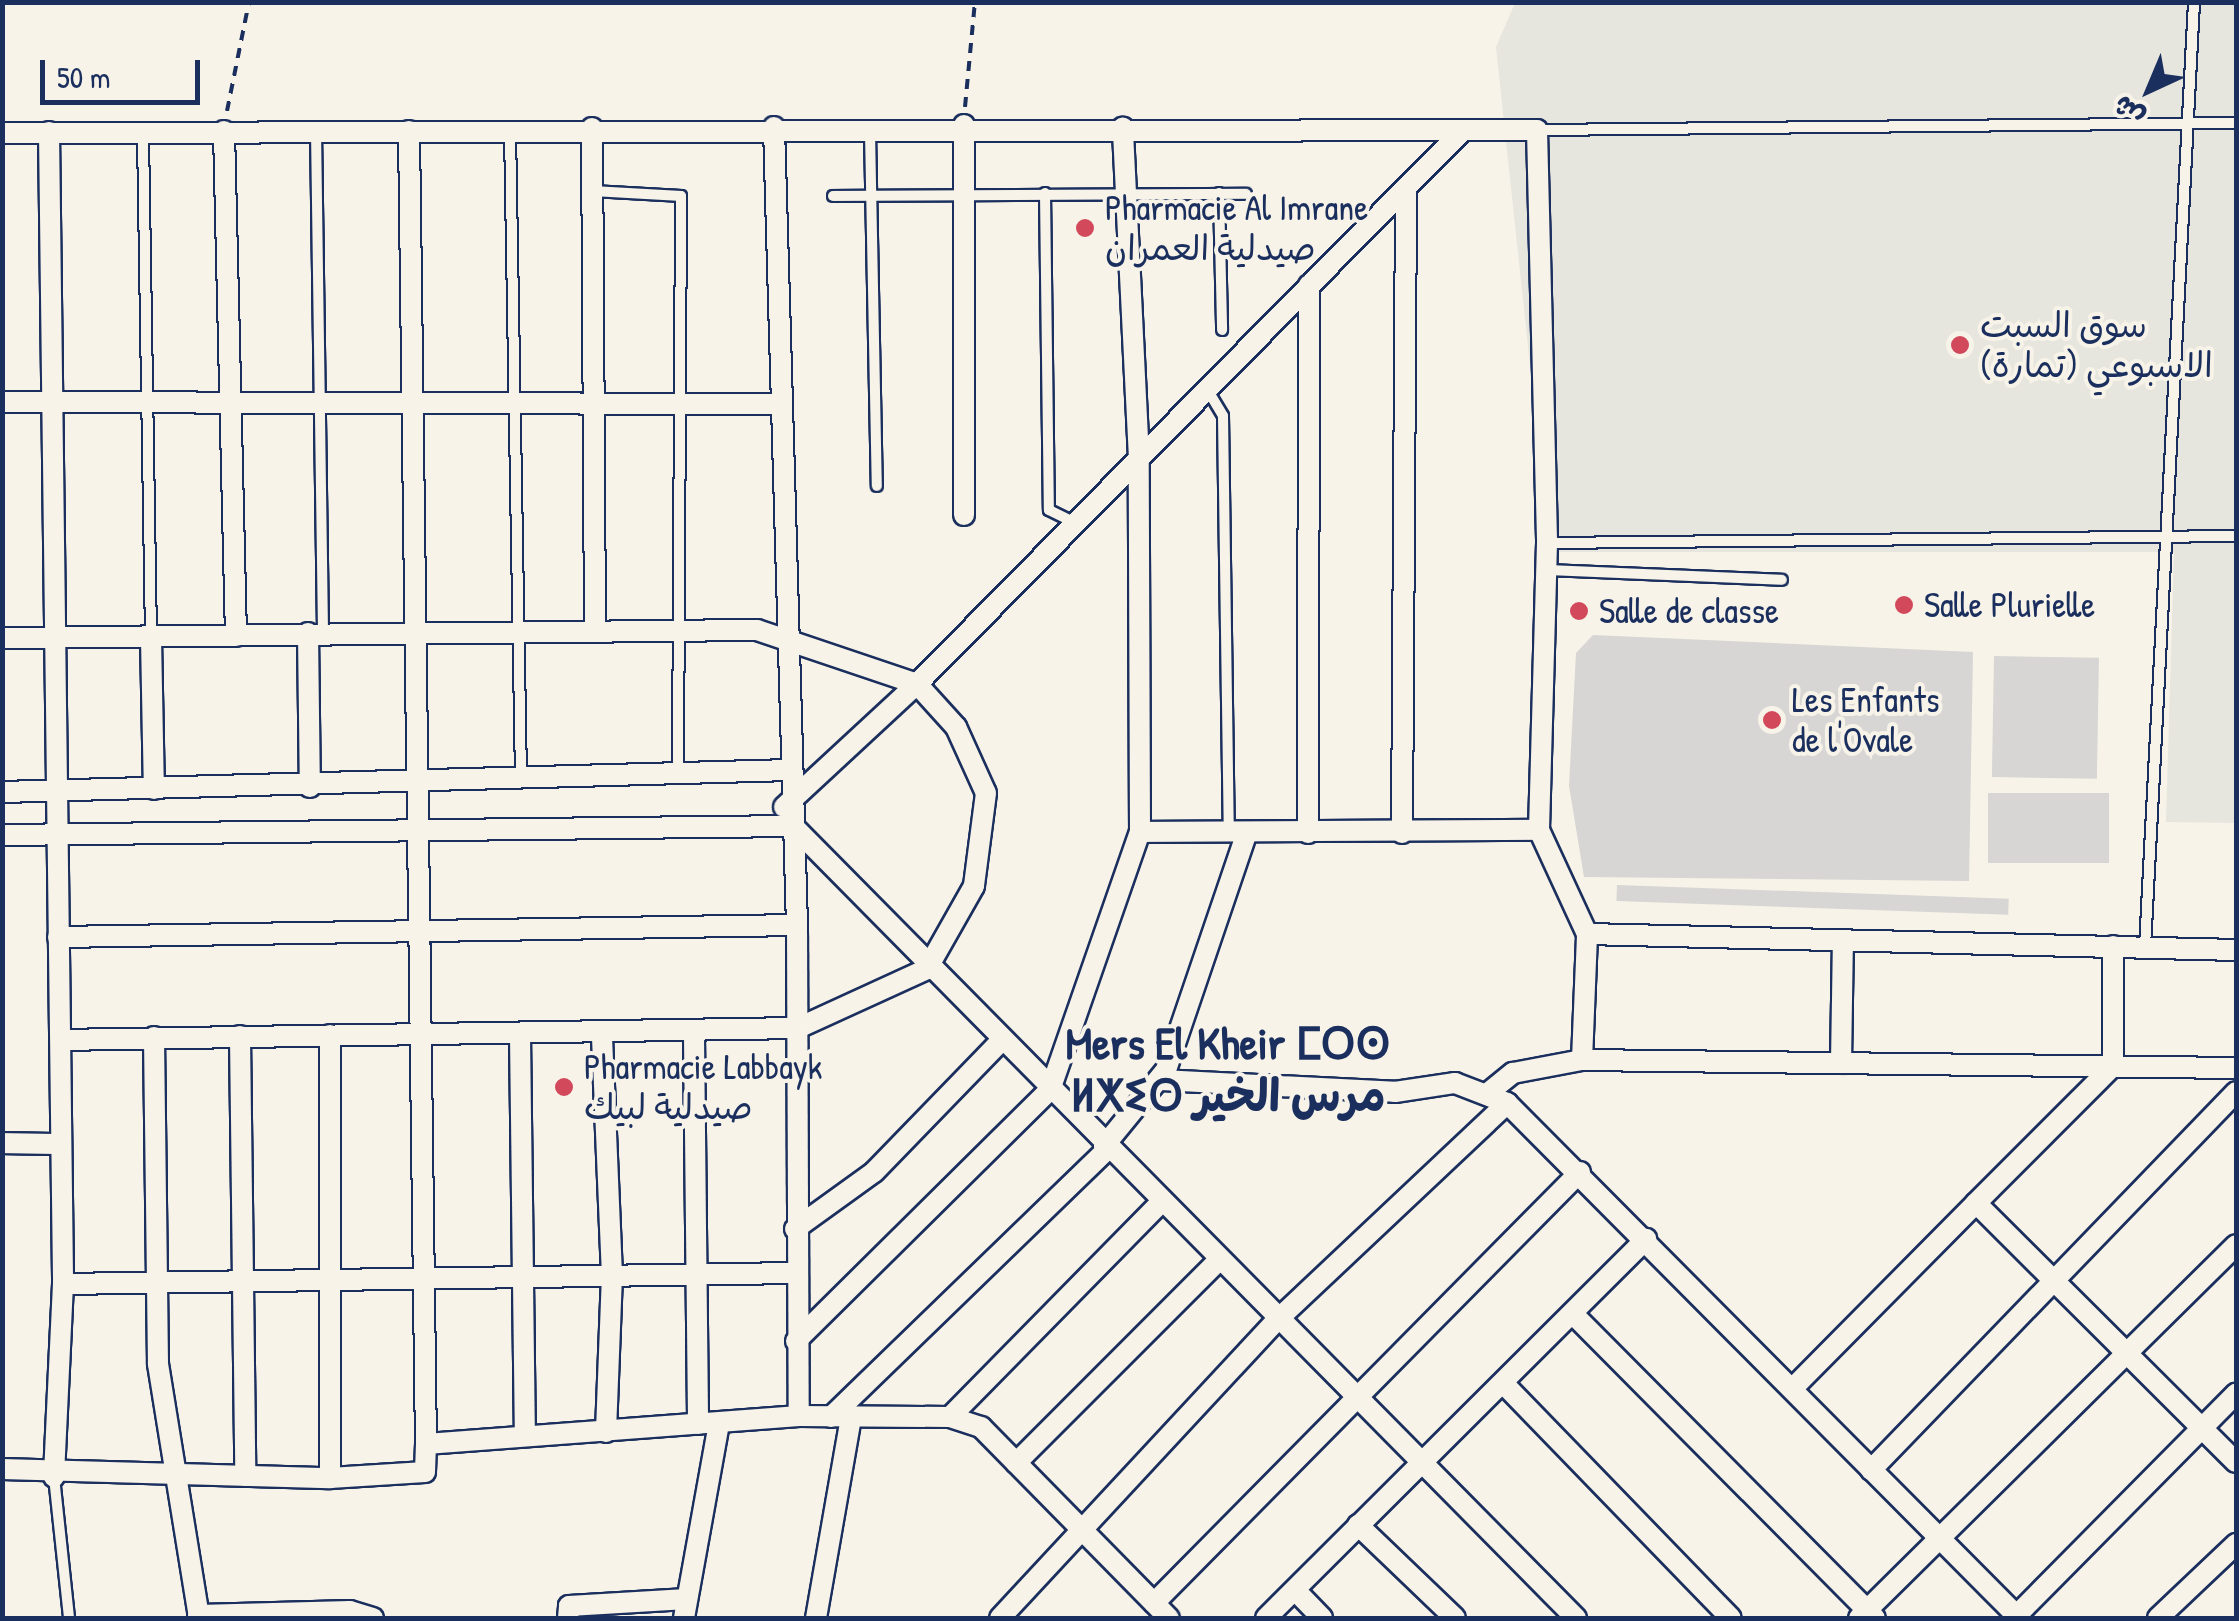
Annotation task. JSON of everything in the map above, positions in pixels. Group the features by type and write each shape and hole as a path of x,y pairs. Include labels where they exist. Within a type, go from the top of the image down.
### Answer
{"street":[{"path":"964,125 964,515"},
{"path":"2,133 964,125 1537,130 1547,543 1540,830 1587,934 1582,1060"},
{"path":"774,127 776,404 797,925 793,1273 798,1416"},
{"path":"796,1340 1050,1090 1140,832 1139,459 1123,127"},
{"path":"592,128 595,628"},
{"path":"224,131 236,401 236,636"},
{"path":"2,1469 54,1477 178,1478 330,1478 426,1472 420,1034 422,786 409,131"},
{"path":"761,826 918,684 1462,131"},
{"path":"49,132 53,790 62,1040 63,1284 54,1477"},
{"path":"1402,833 1406,188"},
{"path":"1308,833 1310,285"},
{"path":"2,402 776,404"},
{"path":"2,638 595,628 757,630 918,684 974,757 989,822 962,917 927,968 798,1028 694,1036 420,1034 62,1040"},
{"path":"310,788 316,633"},
{"path":"151,638 154,789"},
{"path":"2,792 422,786 789,770"},
{"path":"2,836 793,826 1275,1322 1576,1618"},
{"path":"1140,832 1540,830"},
{"path":"816,1618 841,1417 1106,1147 1161,1080 1238,832"},
{"path":"58,937 420,937 797,925"},
{"path":"1587,934 2236,950"},
{"path":"1840,1063 1843,942"},
{"path":"1793,1388 2113,1066 2113,946"},
{"path":"330,1035 330,1478"},
{"path":"520,1035 525,1436"},
{"path":"240,1036 245,1476"},
{"path":"568,1618 569,1606 685,1609 708,1424 697,1274 694,1036"},
{"path":"154,1037 158,1364 198,1617 350,1611 374,1618"},
{"path":"602,1037 612,1275 606,1432"},
{"path":"795,1229 874,1172 1000,1041"},
{"path":"1488,1093 1513,1073 1582,1060 2236,1068"},
{"path":"1161,1080 1395,1092 1455,1084 1488,1093 1507,1104 1580,1172 2018,1617 2236,1394"},
{"path":"1871,1470 2236,1092"},
{"path":"1000,1618 1275,1322 1507,1104"},
{"path":"2,1142 60,1144"},
{"path":"426,1444 798,1416 950,1417 981,1427 1162,1611 1352,1399 1580,1172"},
{"path":"1976,1202 2236,1462"},
{"path":"950,1417 1160,1203"},
{"path":"1266,1618 1646,1239"},
{"path":"1574,1315 1867,1616 2236,1246"},
{"path":"1016,1463 1216,1262"},
{"path":"63,1284 157,1277 332,1274 425,1277 793,1273"},
{"path":"1503,1383 1731,1618"},
{"path":"1358,1525 1456,1618"},
{"path":"2158,1618 2236,1544"},
{"path":"1295,1590 1322,1618"}],"lane":[{"path":"2145,947 2170,537 2194,2"},
{"path":"1537,130 2236,123"},
{"path":"870,126 877,486"},
{"path":"510,128 521,782"},
{"path":"316,130 322,401 316,633"},
{"path":"143,132 151,638"},
{"path":"593,192 681,196 684,630 678,775"},
{"path":"1045,193 1049,510 1076,523"},
{"path":"1219,193 1222,330"},
{"path":"832,196 1246,194"},
{"path":"1207,389 1223,416 1238,832"},
{"path":"1547,543 2236,536"},
{"path":"1547,570 1782,580"},
{"path":"54,1477 69,1618"}],"path":[{"path":"224,131 249,2"},
{"path":"964,125 974,2"}],"shaded area":[{"path":"1515,3 2236,3 2236,823 2166,822 2174,552 1550,552 1496,47"},
{"name":"Les Enfants de l'Ovale","path":"1593,635 1973,652 1969,881 1584,877 1569,786 1576,653"},
{"path":"1994,656 2099,658 2097,779 1992,777"},
{"path":"1988,793 2109,793 2109,863 1988,863"},
{"path":"1617,885 2009,899 2008,915 1616,901"}],"place":[{"name":"Pharmacie Al Imrane صيدلية العمران","path":"1085,228"},
{"name":"سوق السبت الاسبوعي (تمارة)","path":"1960,345"},
{"name":"Salle Plurielle","path":"1904,605"},
{"name":"Salle de classe","path":"1579,611"},
{"name":"Les Enfants de l'Ovale","path":"1772,720"},
{"name":"Pharmacie Labbayk صيدلية لبيك","path":"564,1087"}],"district":[{"name":"Mers El Kheir ⵎⵔⵙ ⵍⵅⵉⵔ مرس الخير","path":"1228,1069"}]}
